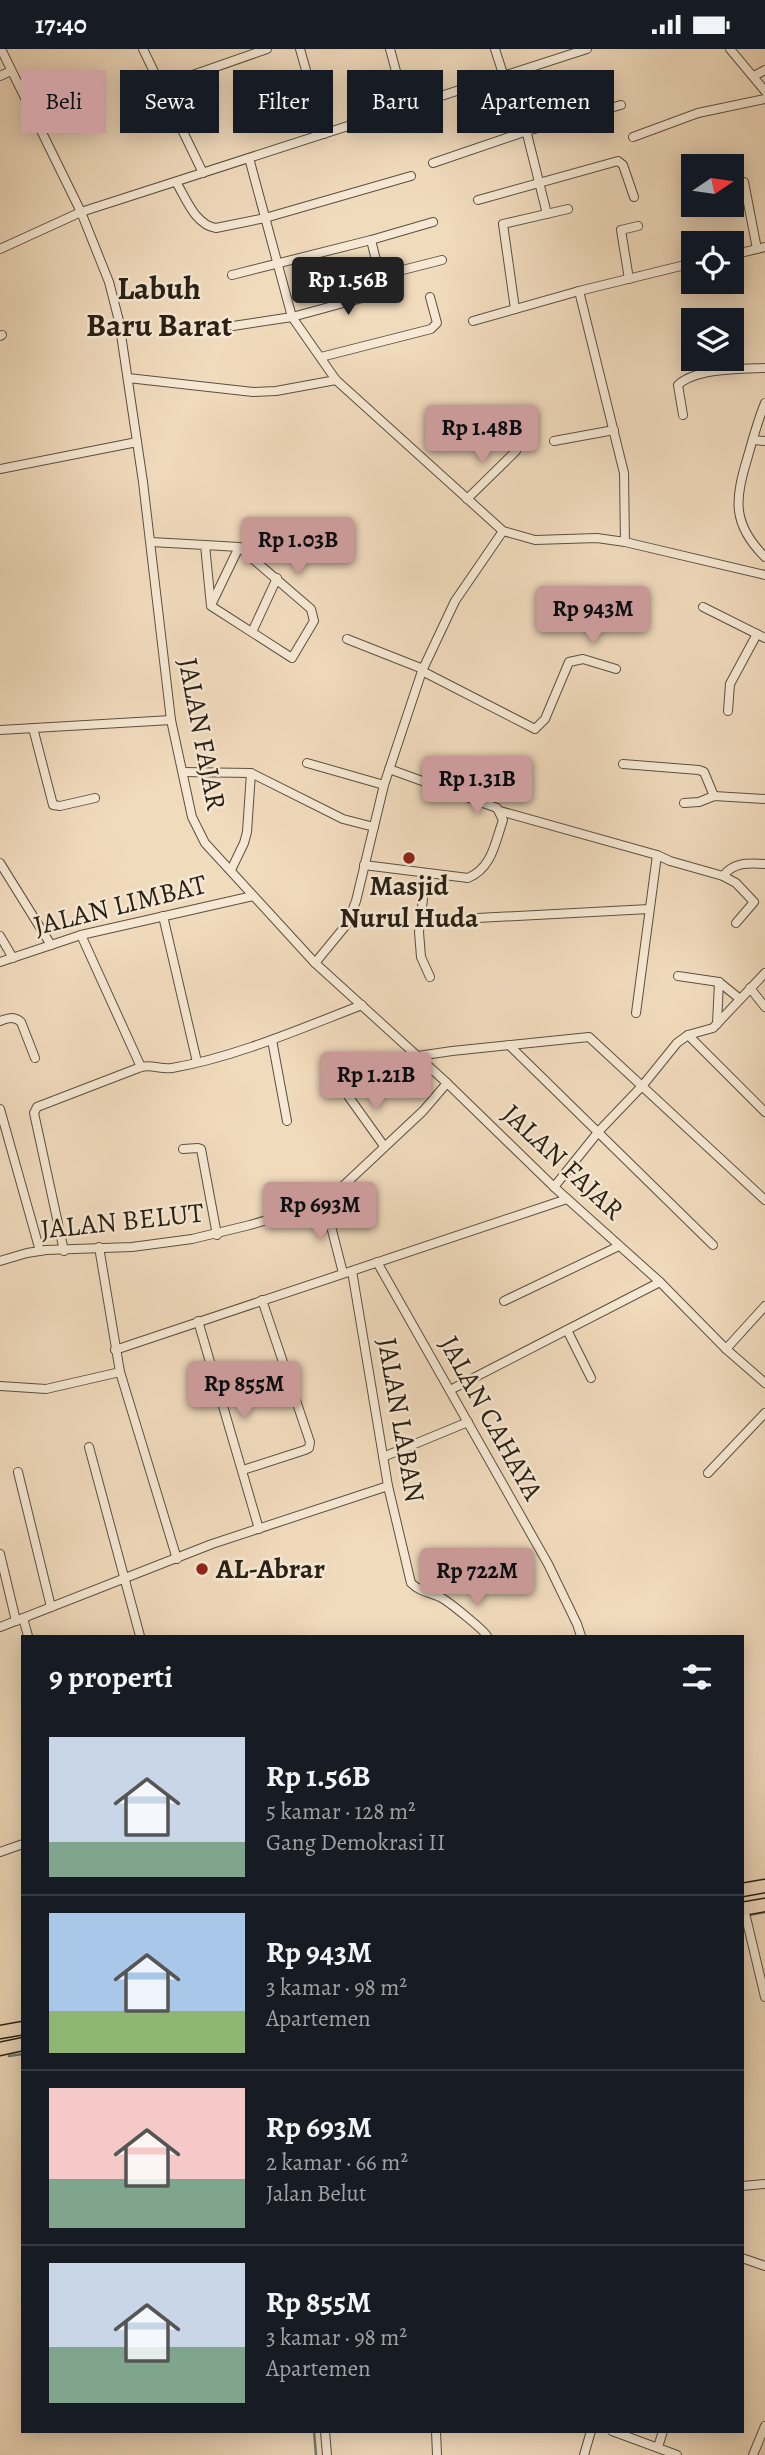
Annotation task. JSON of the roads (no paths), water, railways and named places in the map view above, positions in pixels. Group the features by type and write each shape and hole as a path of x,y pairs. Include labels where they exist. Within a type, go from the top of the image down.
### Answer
{"main road":[{"path":"744,1890 765,1886"},
{"path":"744,1910 765,1905"},
{"path":"0,2032 21,2028"},
{"path":"0,2049 21,2044"}],"street":[{"name":"JALAN FAJAR","path":"1,49 81,212 109,282 119,321 151,542 171,720 192,817 198,832 315,963 447,1083 554,1187 660,1282 765,1384"},
{"path":"144,49 154,70"},
{"path":"207,70 267,49"},
{"path":"300,49 324,134"},
{"path":"390,49 396,70"},
{"path":"495,49 505,70"},
{"path":"526,70 587,49"},
{"path":"730,49 765,91"},
{"path":"754,76 765,70"},
{"path":"0,76 11,71"},
{"path":"633,137 698,113 765,99"},
{"path":"614,108 621,106"},
{"path":"0,249 81,212 347,127"},
{"path":"184,133 203,173"},
{"path":"433,163 521,133"},
{"path":"528,133 547,213"},
{"path":"249,158 292,317 335,380 503,531 535,540 597,538 625,542 765,575"},
{"path":"478,200 540,181 621,162 634,197"},
{"path":"176,181 197,218 208,227 216,229 265,218 411,176"},
{"path":"744,182 761,248"},
{"path":"515,309 503,224 568,209"},
{"path":"232,275 433,222"},
{"path":"629,279 621,230 638,226"},
{"path":"233,326 292,317 384,292 371,240"},
{"path":"379,276 442,260"},
{"path":"473,321 681,266"},
{"path":"579,291 624,473 625,542"},
{"path":"321,357 431,329 437,323 430,297"},
{"path":"683,415 677,385 683,380 695,375 765,368"},
{"path":"128,378 253,391 276,391 335,380"},
{"path":"765,403 737,498 744,531 765,557"},
{"path":"554,441 614,430"},
{"path":"752,440 765,441"},
{"path":"0,469 137,442"},
{"path":"467,499 516,451"},
{"path":"315,963 347,924 356,901 388,769 422,670 455,601 503,531"},
{"path":"151,542 239,547 311,609 314,621 292,658 211,606"},
{"path":"205,545 211,606"},
{"path":"211,606 239,547"},
{"path":"252,632 277,577"},
{"path":"703,607 761,636 730,684 728,711"},
{"path":"347,639 422,670 535,729 542,725 569,662 583,659 616,669"},
{"path":"0,730 171,720"},
{"path":"33,728 53,805 60,806 94,798"},
{"path":"307,763 384,785"},
{"path":"623,764 699,770 704,772 714,796"},
{"path":"388,769 500,811 723,876 736,883 753,900 753,906 736,923"},
{"path":"183,772 251,773 343,819 374,827"},
{"path":"232,870 247,832 251,773"},
{"path":"684,803 699,802 714,796 765,799"},
{"path":"365,865 468,878 480,874 488,864 503,820 500,811"},
{"path":"636,1013 657,855"},
{"path":"0,863 51,945"},
{"path":"723,876 734,866 765,864"},
{"path":"426,874 420,921 421,957 430,977"},
{"name":"JALAN LIMBAT","path":"0,962 81,935 253,896"},
{"path":"420,921 649,909"},
{"path":"163,916 197,1062"},
{"path":"81,935 141,1067"},
{"path":"0,936 13,958"},
{"path":"554,1187 677,1042 688,1035 713,1028 765,973"},
{"path":"678,976 719,982 740,999"},
{"path":"718,1024 719,982"},
{"path":"750,988 765,1007"},
{"path":"64,1251 35,1109 46,1102 141,1067 167,1069 197,1062 272,1040 362,1005"},
{"path":"0,1021 10,1018 21,1022 35,1058"},
{"path":"688,1035 765,1112"},
{"path":"418,1056 589,1037 765,1200"},
{"path":"272,1040 287,1121"},
{"path":"509,1045 713,1245"},
{"name":"JALAN BELUT","path":"0,1261 40,1251 164,1244 217,1235 325,1203 435,1098 447,1083"},
{"path":"346,1093 384,1146"},
{"path":"0,1109 40,1251"},
{"path":"183,1149 201,1149 217,1235"},
{"path":"115,1350 567,1199"},
{"name":"JALAN LABAN","path":"325,1203 348,1272 388,1486 411,1583 417,1589 442,1598 486,1635"},
{"path":"504,1301 619,1246"},
{"path":"99,1247 120,1372 177,1559"},
{"name":"JALAN CAHAYA","path":"377,1262 548,1564 581,1635"},
{"path":"450,1390 660,1282"},
{"path":"243,1470 305,1450 309,1448 310,1442 261,1300"},
{"path":"726,1349 765,1306"},
{"path":"198,1321 260,1529"},
{"path":"567,1330 591,1378"},
{"path":"0,1386 46,1389 120,1372"},
{"path":"708,1473 765,1413"},
{"path":"383,1457 468,1422"},
{"path":"89,1447 140,1635"},
{"path":"18,1472 51,1607"},
{"path":"0,1627 212,1544 388,1486"},
{"path":"0,1554 20,1620 28,1635"},
{"path":"0,1851 21,1845"},
{"path":"744,1914 765,1997"},
{"path":"744,2186 765,2183"},
{"path":"744,2259 765,2266"},
{"path":"753,2455 765,2426"},
{"path":"326,2433 327,2455"},
{"path":"436,2433 437,2455"},
{"path":"584,2455 590,2433"},
{"path":"618,2433 677,2455"},
{"path":"658,2447 662,2433"}],"waterway":[{"path":"749,1915 765,1912"},
{"path":"9,2056 21,2054"},
{"path":"314,2433 316,2455"}],"place":[{"name":"Masjid Nurul Huda","path":"409,858"},
{"name":"AL-Abrar","path":"202,1569"}],"district":[{"name":"Labuh Baru Barat","path":"159,306"}]}
